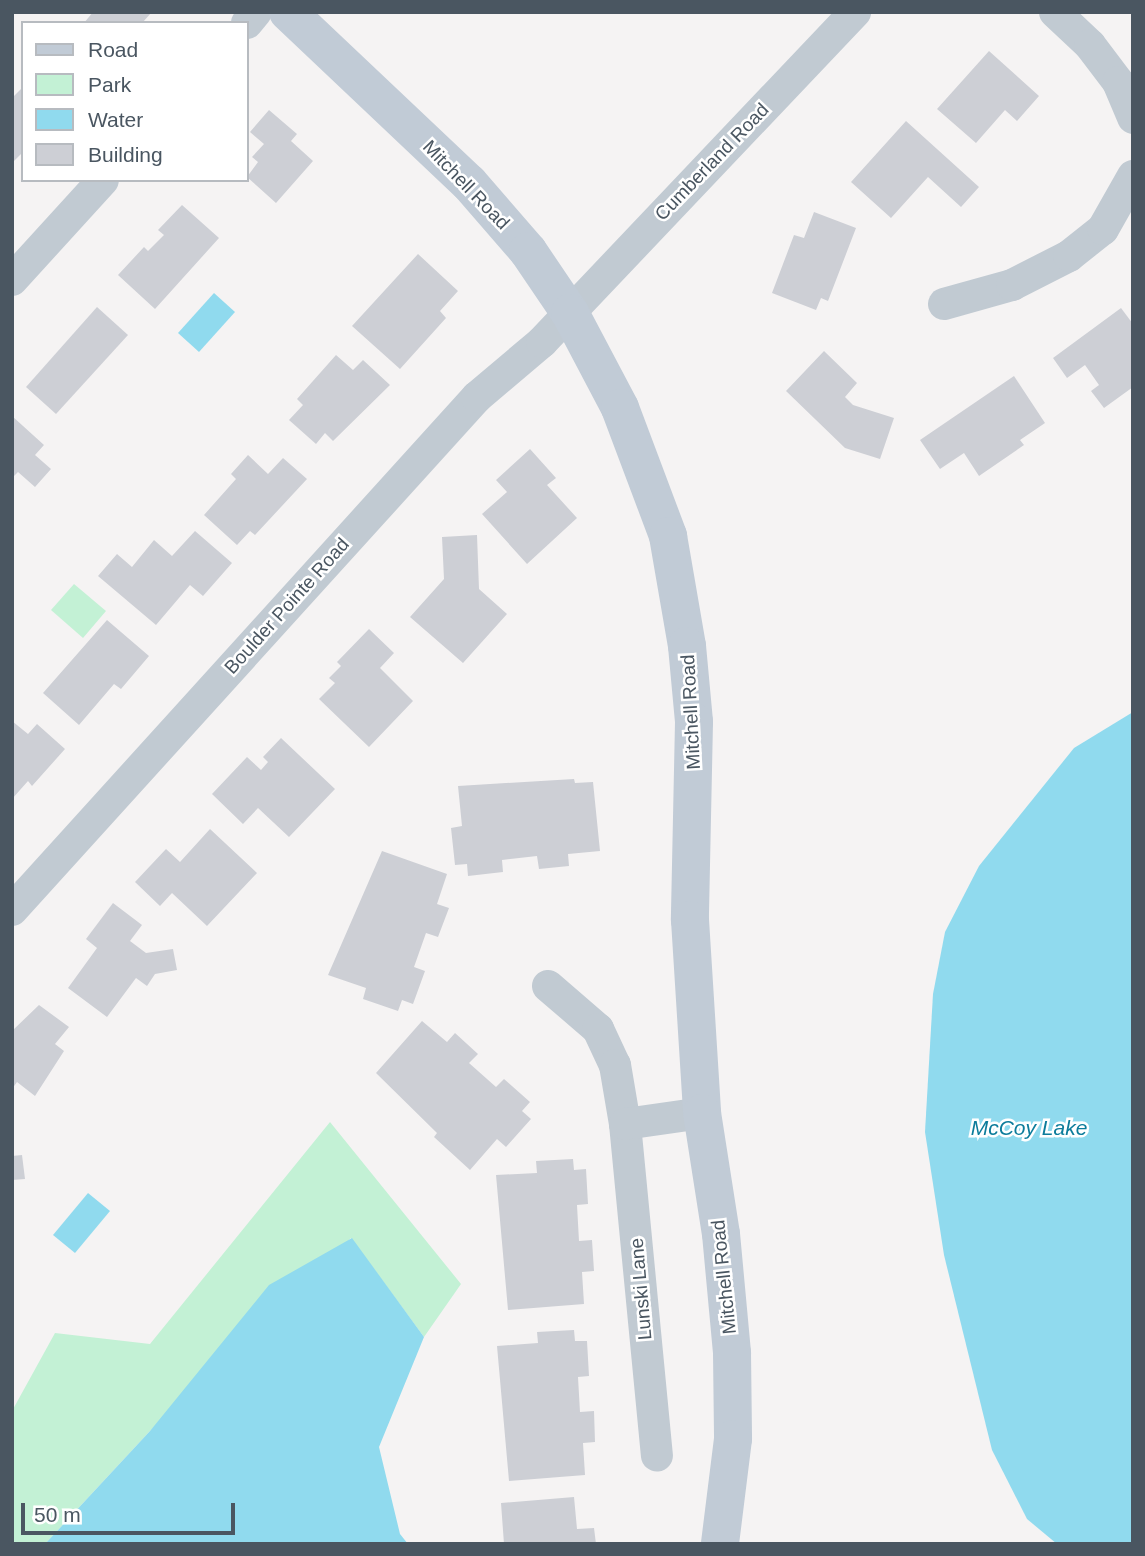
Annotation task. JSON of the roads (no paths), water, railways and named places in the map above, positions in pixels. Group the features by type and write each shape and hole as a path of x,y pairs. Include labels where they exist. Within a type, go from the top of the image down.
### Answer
{"main road":[{"name":"Mitchell Road","path":"289,12 469,183 528,251 570,313 620,408 668,536 687,646 694,722 690,920 702,1113 721,1234 732,1353 733,1439 720,1544"}],"street":[{"name":"Cumberland Road","path":"570,313 855,12"},
{"path":"1055,12 1090,45 1118,82 1133,118"},
{"path":"944,304 1012,285 1069,256 1103,229 1133,176"},
{"path":"12,280 101,182"},
{"name":"Boulder Pointe Road","path":"12,910 477,397 570,313"},
{"name":"Lunski Lane","path":"548,986 598,1030 615,1065 625,1124 657,1455"},
{"path":"625,1124 702,1113"}],"water":[{"path":"214,293 235,312 199,352 178,333"},
{"name":"McCoy Lake","path":"1133,712 1133,1544 1057,1544 1027,1519 992,1450 944,1255 925,1132 933,994 945,932 979,866 1074,748"},
{"path":"88,1193 110,1211 75,1253 53,1235"},
{"path":"352,1238 424,1337 379,1447 400,1534 408,1544 45,1544 150,1431 269,1285"}]}
